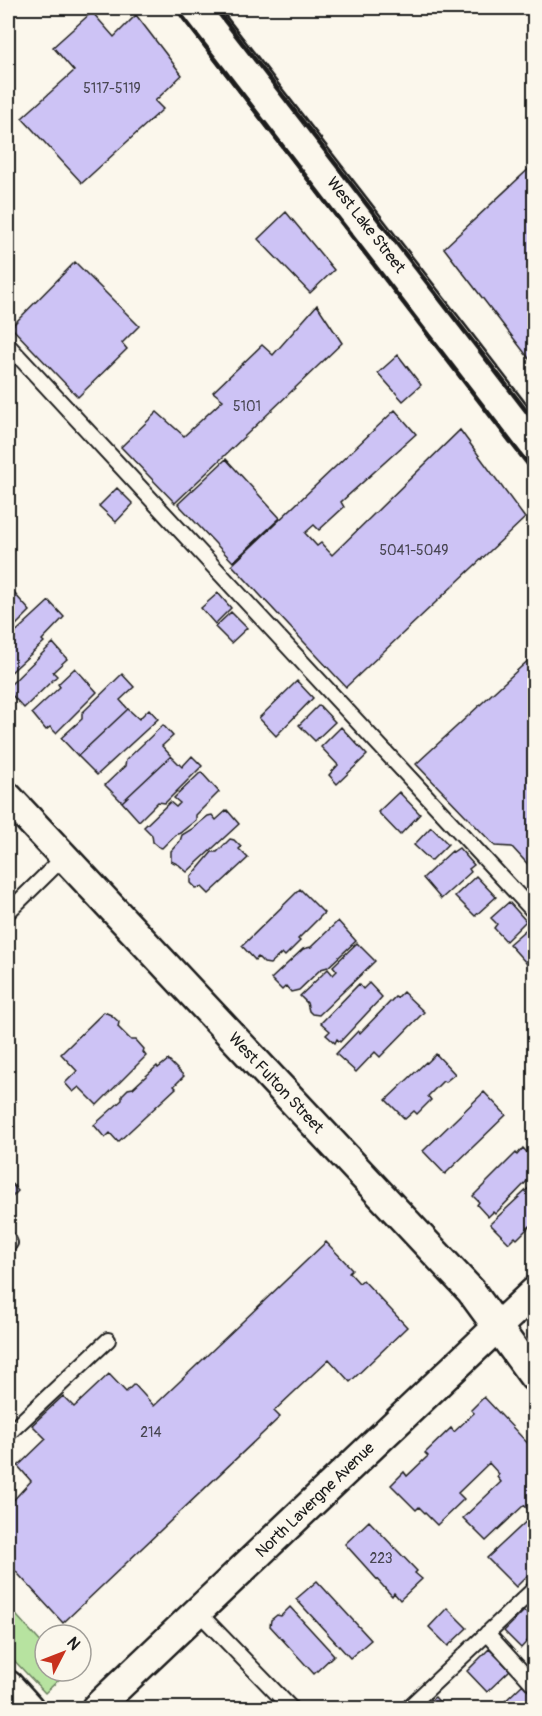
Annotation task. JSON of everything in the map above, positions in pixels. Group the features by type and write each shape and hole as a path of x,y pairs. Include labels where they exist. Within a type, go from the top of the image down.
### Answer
{"main road":[{"name":"West Lake Street","path":"197,8 534,443"}],"street":[{"name":"West Fulton Street","path":"8,797 471,1291 534,1377"},
{"name":"North Lavergne Avenue","path":"96,1708 534,1292"},
{"path":"8,1685 29,1708"}],"lane":[{"path":"8,345 534,912"},
{"path":"8,912 64,857"},
{"path":"8,1434 108,1340"},
{"path":"408,1708 534,1589"},
{"path":"198,1612 291,1708"},
{"path":"487,1634 534,1685"}],"green space":[{"path":"8,1606 33,1634 33,1680 8,1654"},
{"path":"36,1683 55,1683 45,1693"}],"building":[{"path":"92,12 114,37 136,15 182,75 155,101 163,109 82,183 22,118 74,71 53,47"},
{"path":"534,164 534,365 444,248"},
{"path":"286,212 334,270 310,293 258,239"},
{"path":"75,262 139,326 122,343 127,349 78,397 11,327"},
{"path":"317,305 342,343 175,503 121,447 157,412 184,436 223,400 213,392 262,345 273,355"},
{"path":"398,355 421,385 403,401 378,373"},
{"path":"395,410 416,434 341,502 344,507 319,530 314,525 305,533 317,546 321,543 332,555 460,430 525,518 346,687 232,565"},
{"path":"226,459 280,518 233,562 178,504"},
{"path":"117,488 133,504 116,522 99,506"},
{"path":"14,593 30,611 8,633 8,600"},
{"path":"218,593 231,608 215,624 201,608"},
{"path":"49,601 64,617 42,640 44,642 8,675 8,639"},
{"path":"231,612 247,628 231,643 215,627"},
{"path":"53,643 67,659 53,672 57,676 24,708 8,691 8,687"},
{"path":"534,655 534,871 512,847 495,846 416,764"},
{"path":"75,668 97,692 56,733 50,727 46,730 32,713 60,687 58,684"},
{"path":"122,674 134,687 120,700 128,709 78,756 61,738 82,719 82,713"},
{"path":"297,681 313,698 276,736 259,718"},
{"path":"319,705 335,722 315,741 299,725"},
{"path":"128,709 139,719 149,709 158,719 97,775 78,756"},
{"path":"163,725 173,736 162,746 171,756 122,802 105,785 125,766 126,760"},
{"path":"341,727 367,755 337,784 329,775 338,765 321,747"},
{"path":"171,756 182,767 192,756 202,766 165,803 158,802 139,821 122,802"},
{"path":"201,772 219,792 196,815 196,820 162,848 159,847 144,827 170,802 176,807 180,803 174,798"},
{"path":"399,792 420,814 400,835 378,812"},
{"path":"227,810 239,824 187,872 171,861 171,851 182,835 208,816 212,815 216,820"},
{"path":"431,827 448,844 431,861 414,845"},
{"path":"230,839 241,847 239,849 248,858 209,894 202,887 196,888 191,883 191,877 212,852 217,852"},
{"path":"459,848 474,865 469,869 471,872 441,899 423,878 452,851"},
{"path":"476,876 496,897 475,916 455,896"},
{"path":"300,889 324,913 285,956 282,953 270,964 264,963 258,957 255,960 242,946"},
{"path":"509,902 526,921 506,941 494,928 497,924 491,918"},
{"path":"338,921 356,941 299,990 291,992 286,986 282,990 271,979 303,949 311,947"},
{"path":"531,925 534,929 534,957 527,964 509,944"},
{"path":"357,943 375,961 319,1015 312,1014 307,1003 300,996 328,969 333,975 337,971 333,966"},
{"path":"369,983 382,997 340,1042 337,1039 335,1043 326,1035 330,1031 321,1023 359,984 363,989"},
{"path":"403,992 424,1012 380,1057 375,1052 356,1072 336,1054 358,1031 360,1033 395,997 397,998"},
{"path":"104,1012 119,1022 118,1027 131,1040 136,1040 144,1049 146,1056 97,1105 79,1087 73,1092 65,1083 77,1071 61,1054"},
{"path":"436,1054 455,1074 445,1082 443,1081 428,1096 431,1100 417,1114 414,1111 405,1119 386,1100"},
{"path":"168,1060 184,1076 174,1086 176,1088 118,1142 110,1133 105,1138 94,1125 122,1100 122,1095 128,1089 133,1088 157,1066 158,1068"},
{"path":"484,1092 506,1115 445,1174 423,1151"},
{"path":"523,1148 534,1160 534,1174 495,1214 493,1212 488,1217 477,1205 479,1202 473,1196"},
{"path":"8,1180 18,1191 8,1201"},
{"path":"534,1183 534,1228 530,1226 517,1239 515,1237 509,1243 490,1224"},
{"path":"326,1242 352,1269 349,1272 359,1283 363,1280 407,1327 350,1382 329,1359 274,1411 280,1417 63,1623 8,1563 8,1506 31,1481 18,1466 46,1439 32,1425 63,1396 74,1407 109,1374 126,1392 134,1384 154,1406"},
{"path":"484,1397 534,1450 534,1569 516,1587 487,1558 533,1515 524,1505 486,1541 463,1518 501,1482 497,1477 499,1474 489,1463 458,1493 464,1499 437,1525 419,1507 416,1510 391,1485 404,1472 407,1476 428,1456 425,1453 451,1428 454,1432 474,1413 471,1410"},
{"path":"369,1521 422,1579 400,1600 394,1593 392,1596 345,1544"},
{"path":"317,1581 371,1640 350,1658 296,1599"},
{"path":"290,1607 334,1655 314,1674 270,1626 271,1620 277,1615 281,1616"},
{"path":"447,1608 467,1628 448,1646 429,1627"},
{"path":"524,1611 534,1620 534,1634 521,1648 504,1631"},
{"path":"489,1649 510,1670 487,1692 467,1671"},
{"path":"523,1684 534,1697 534,1708 504,1708 501,1705"},
{"path":"435,1697 445,1708 422,1708"}],"railway":[{"path":"176,8 534,472"},
{"path":"215,8 534,421"}]}
